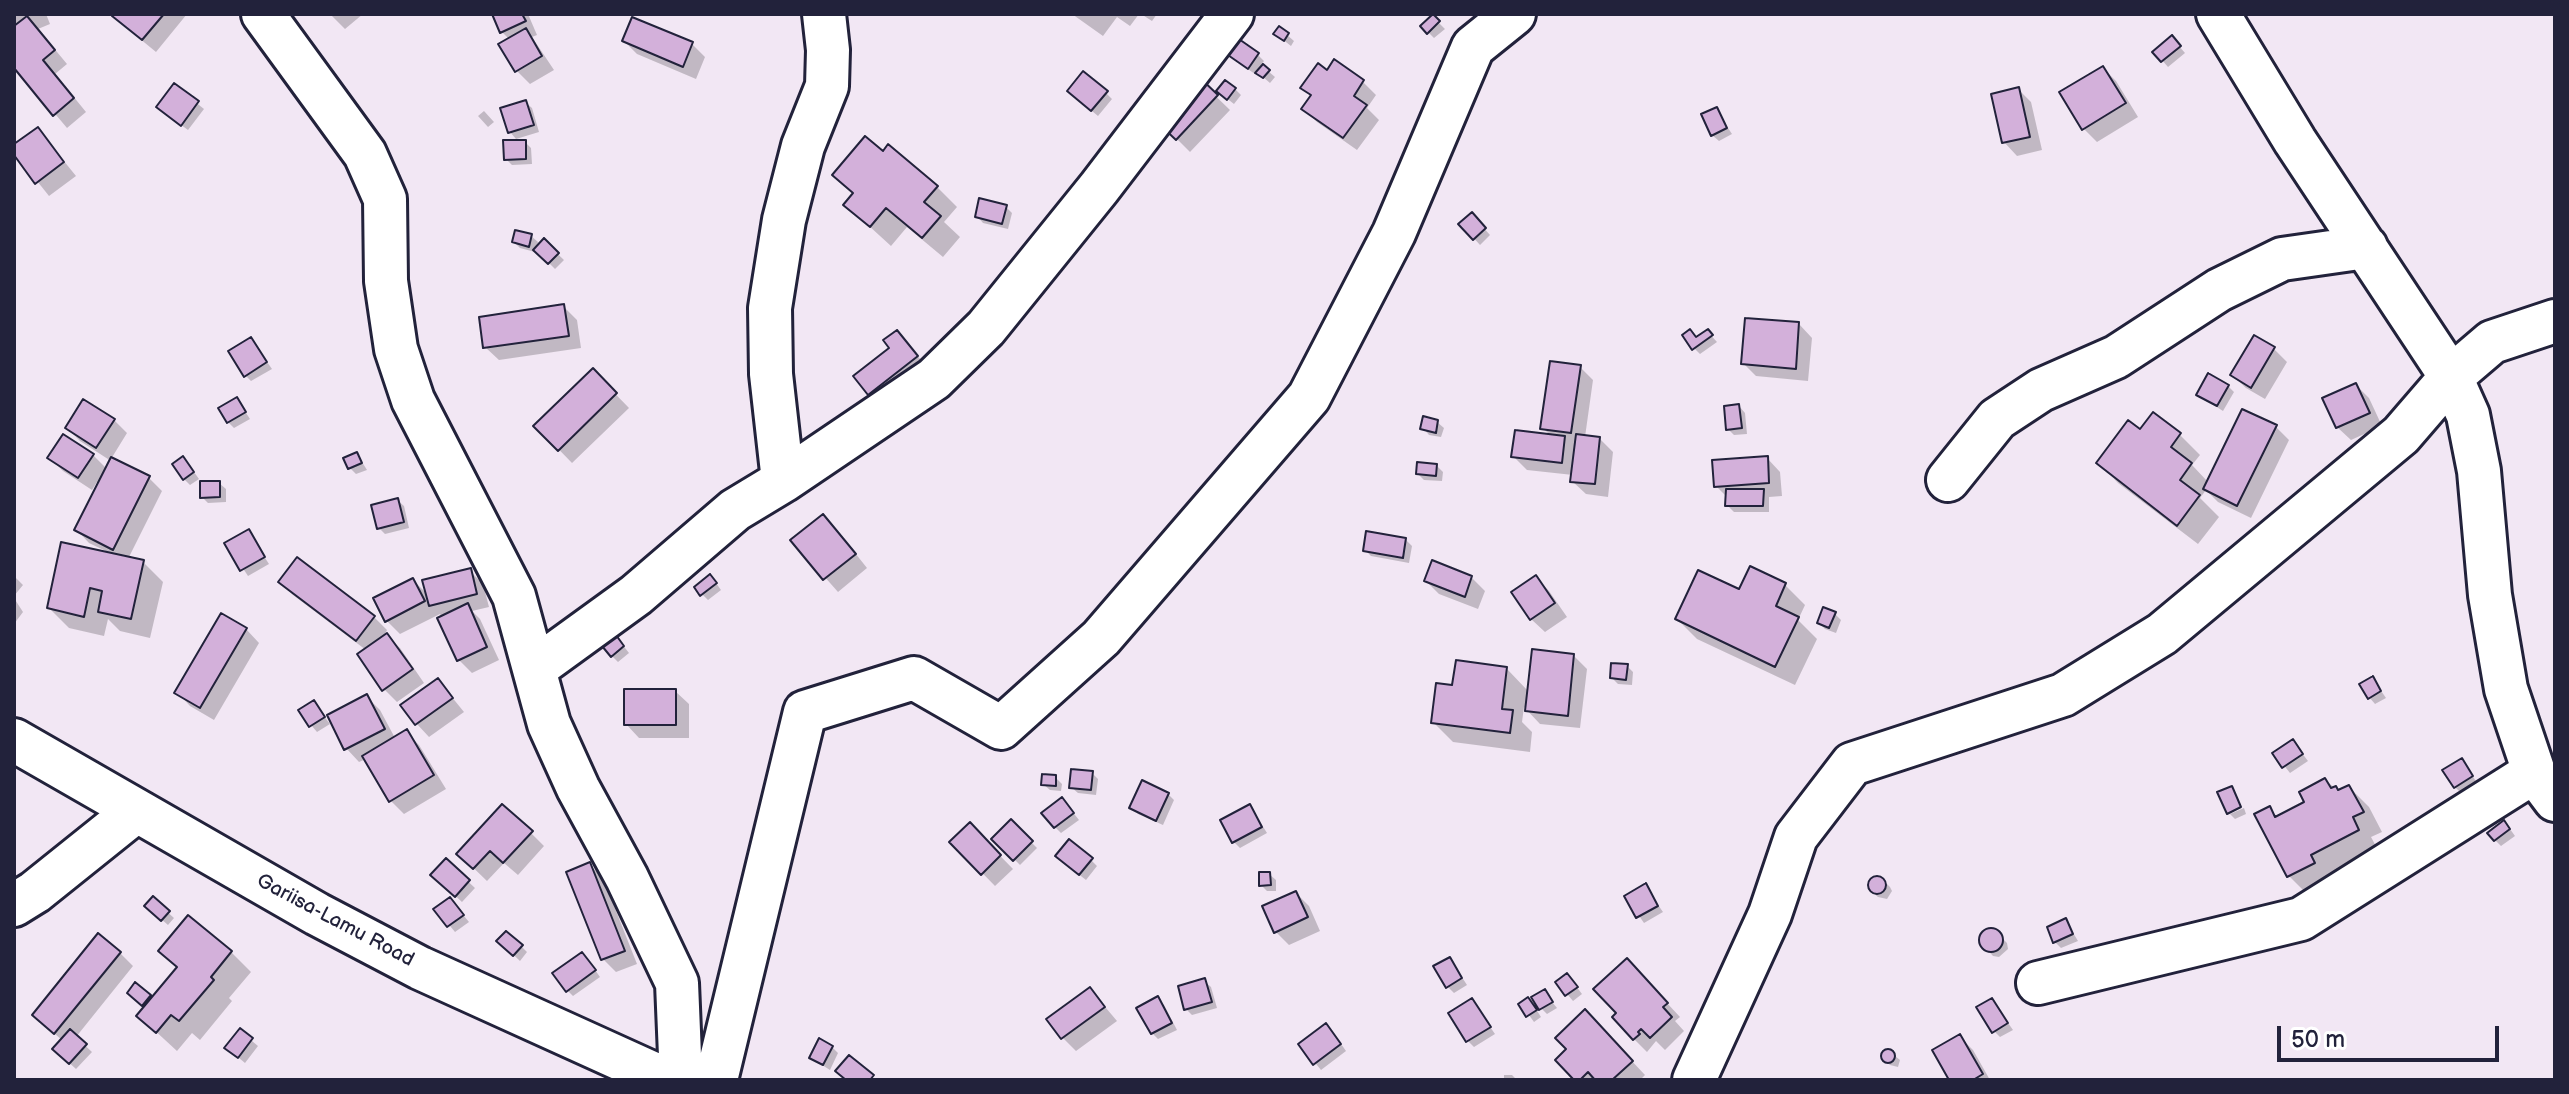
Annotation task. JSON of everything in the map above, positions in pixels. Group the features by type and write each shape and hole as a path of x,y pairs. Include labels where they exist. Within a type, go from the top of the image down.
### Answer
{"street":[{"path":"263,14 365,154 385,199 386,281 396,349 413,400 514,596 549,724 677,983 681,1080"},
{"path":"783,481 771,374 770,308 784,220 799,161 827,86 828,50 824,14"},
{"path":"534,669 636,595 735,510 934,379 986,328 1099,188 1232,14"},
{"path":"716,1080 805,712 914,678 1001,728 1101,638 1309,397 1394,233 1473,47 1514,14"},
{"path":"2038,983 2301,919 2544,786 2506,689 2490,595 2479,471 2468,415 2451,377 2295,141 2218,14"},
{"path":"1948,480 1997,419 2041,390 2116,357 2219,290 2282,259 2366,247"},
{"path":"1694,1080 1770,914 1796,837 1852,764 2063,695 2162,634 2401,435 2451,377 2492,342 2555,321"},
{"name":"Gariisa-Lamu Road","path":"14,740 317,914 420,968 667,1080"},
{"path":"14,905 35,892 136,811"}],"building":[{"path":"113,14 164,14 142,40"},
{"path":"492,14 522,14 526,21 500,33"},
{"path":"1433,14 1440,21 1427,34 1420,26"},
{"path":"27,16 55,50 43,60 74,98 53,116 14,68 14,26"},
{"path":"632,17 693,42 683,67 622,41"},
{"path":"1279,26 1289,33 1284,41 1273,34"},
{"path":"526,28 542,56 515,72 498,44"},
{"path":"2172,35 2181,46 2161,62 2152,52"},
{"path":"1236,37 1259,53 1248,69 1225,53"},
{"path":"1334,59 1364,80 1354,96 1367,105 1343,138 1301,109 1311,95 1300,88 1318,63 1327,70"},
{"path":"1263,64 1270,70 1263,78 1255,73"},
{"path":"2103,66 2126,103 2082,130 2059,92"},
{"path":"1083,71 1108,91 1091,111 1067,91"},
{"path":"1198,76 1218,95 1176,140 1155,120"},
{"path":"1225,80 1236,88 1227,100 1216,91"},
{"path":"174,83 199,101 181,126 156,107"},
{"path":"2019,87 2030,137 2002,143 1991,94"},
{"path":"526,100 534,125 508,133 500,108"},
{"path":"1717,107 1727,128 1711,136 1701,114"},
{"path":"38,127 64,162 35,184 14,155 14,144"},
{"path":"865,136 883,151 888,144 938,186 924,202 941,216 922,238 886,208 870,227 843,205 853,193 832,175"},
{"path":"503,140 526,140 526,159 504,160"},
{"path":"979,198 1007,205 1002,224 975,217"},
{"path":"1472,212 1486,228 1473,240 1458,224"},
{"path":"515,230 532,234 529,247 512,242"},
{"path":"544,238 559,253 548,264 533,250"},
{"path":"564,304 569,336 483,348 479,317"},
{"path":"1745,318 1799,322 1796,369 1741,364"},
{"path":"1690,329 1696,337 1708,329 1713,335 1692,350 1682,335"},
{"path":"897,330 918,356 868,395 853,376 889,348 883,340"},
{"path":"2254,335 2275,347 2251,388 2230,375"},
{"path":"251,337 267,362 244,377 228,351"},
{"path":"1550,361 1581,365 1571,433 1540,429"},
{"path":"593,368 617,393 558,451 533,426"},
{"path":"2208,373 2229,385 2217,406 2196,395"},
{"path":"2356,383 2370,413 2336,428 2322,398"},
{"path":"237,397 246,412 227,423 218,408"},
{"path":"83,399 115,419 96,448 65,428"},
{"path":"1739,404 1742,428 1726,430 1724,406"},
{"path":"2242,409 2277,425 2237,506 2203,489"},
{"path":"2153,412 2181,433 2171,447 2192,463 2180,480 2200,495 2177,526 2096,463 2128,420 2140,429"},
{"path":"1423,416 1438,420 1436,433 1420,429"},
{"path":"1515,430 1565,436 1562,463 1511,457"},
{"path":"63,434 94,454 78,478 47,458"},
{"path":"1576,434 1600,437 1595,484 1570,482"},
{"path":"357,452 362,463 348,469 343,458"},
{"path":"183,456 194,472 183,480 172,464"},
{"path":"1768,456 1769,483 1714,487 1712,460"},
{"path":"111,457 150,476 113,550 74,530"},
{"path":"1417,462 1437,464 1436,476 1416,474"},
{"path":"200,481 220,481 220,497 200,498"},
{"path":"1726,489 1764,489 1763,506 1725,506"},
{"path":"398,498 404,522 377,529 371,505"},
{"path":"823,514 856,554 823,580 790,540"},
{"path":"249,529 265,557 240,571 224,543"},
{"path":"1366,531 1406,538 1403,558 1363,551"},
{"path":"61,542 144,560 131,619 98,612 102,591 90,588 84,617 47,608"},
{"path":"297,557 375,616 356,641 278,582"},
{"path":"1432,560 1472,576 1465,597 1424,581"},
{"path":"1750,566 1786,583 1776,606 1799,617 1775,667 1675,619 1698,570 1739,589"},
{"path":"471,568 477,594 429,606 422,580"},
{"path":"710,574 717,583 700,596 694,587"},
{"path":"1536,575 1555,603 1530,620 1511,592"},
{"path":"413,578 425,601 385,622 373,598"},
{"path":"468,603 487,647 457,661 437,618"},
{"path":"1823,607 1836,612 1829,628 1817,623"},
{"path":"221,613 247,628 200,708 174,693"},
{"path":"387,633 413,669 382,691 357,654"},
{"path":"616,635 624,646 611,657 602,646"},
{"path":"1532,649 1574,654 1568,716 1525,711"},
{"path":"1456,660 1507,667 1502,709 1513,710 1510,733 1431,723 1436,683 1452,685"},
{"path":"1611,663 1628,664 1626,680 1610,678"},
{"path":"2373,676 2381,691 2368,699 2359,684"},
{"path":"438,678 453,698 415,725 400,705"},
{"path":"624,689 676,689 676,725 624,725"},
{"path":"367,694 385,729 344,750 327,715"},
{"path":"314,700 325,717 309,727 298,710"},
{"path":"407,729 434,775 389,802 362,756"},
{"path":"2293,739 2303,754 2282,768 2272,753"},
{"path":"2462,758 2473,776 2454,788 2442,770"},
{"path":"1071,769 1093,771 1091,790 1069,788"},
{"path":"1042,774 1056,775 1056,786 1041,785"},
{"path":"2325,778 2331,788 2336,786 2338,790 2349,785 2364,812 2353,817 2359,830 2311,855 2315,863 2287,877 2254,814 2270,806 2275,817 2304,802 2299,792"},
{"path":"1142,780 1169,793 1156,821 1129,808"},
{"path":"2232,786 2241,807 2227,814 2217,792"},
{"path":"1062,797 1074,813 1054,828 1041,813"},
{"path":"502,804 533,831 503,863 490,851 473,869 456,854"},
{"path":"1250,804 1262,827 1232,843 1220,820"},
{"path":"1011,819 1033,841 1013,861 991,839"},
{"path":"2504,820 2510,829 2494,841 2487,833"},
{"path":"970,822 1001,855 981,875 949,842"},
{"path":"1069,839 1093,858 1079,875 1055,856"},
{"path":"446,858 470,880 455,897 430,875"},
{"path":"590,862 625,951 601,960 566,872"},
{"path":"1259,872 1270,872 1271,885 1259,886"},
{"path":"1873,876 1881,876 1886,885 1884,892 1873,894 1868,889 1868,881"},
{"path":"1646,883 1658,906 1636,918 1624,896"},
{"path":"1296,891 1308,917 1274,933 1262,906"},
{"path":"153,896 170,911 161,921 144,906"},
{"path":"450,897 464,915 447,927 433,909"},
{"path":"188,915 232,951 211,977 214,980 179,1021 171,1015 156,1033 136,1016 177,967 158,951"},
{"path":"2066,918 2073,934 2053,943 2047,927"},
{"path":"1991,928 1999,932 2003,940 1999,948 1991,952 1983,948 1979,940 1983,932"},
{"path":"506,931 523,945 513,956 496,941"},
{"path":"98,933 121,952 54,1034 32,1015"},
{"path":"582,952 596,970 566,992 552,973"},
{"path":"1450,957 1462,978 1446,988 1433,966"},
{"path":"1627,958 1668,1003 1663,1007 1672,1017 1650,1038 1641,1029 1633,1040 1612,1017 1616,1013 1593,989"},
{"path":"1567,973 1578,987 1565,996 1555,982"},
{"path":"1205,978 1212,1002 1184,1010 1178,986"},
{"path":"135,982 151,995 142,1006 127,993"},
{"path":"1090,987 1105,1007 1061,1039 1046,1019"},
{"path":"1545,989 1553,1002 1539,1010 1531,997"},
{"path":"1158,996 1172,1023 1151,1034 1136,1008"},
{"path":"1528,997 1537,1010 1526,1017 1518,1004"},
{"path":"1472,998 1491,1027 1466,1042 1448,1013"},
{"path":"1992,998 2008,1023 1992,1033 1976,1007"},
{"path":"1585,1009 1633,1061 1612,1080 1595,1080 1588,1072 1580,1080 1574,1080 1555,1060 1566,1049 1555,1038"},
{"path":"1326,1023 1341,1044 1313,1065 1298,1044"},
{"path":"240,1028 253,1038 238,1058 224,1048"},
{"path":"70,1029 87,1044 69,1064 52,1049"},
{"path":"1960,1034 1983,1074 1973,1080 1949,1080 1932,1050"},
{"path":"819,1038 833,1046 823,1065 809,1058"},
{"path":"1888,1049 1895,1056 1888,1063 1881,1056"},
{"path":"849,1055 874,1075 870,1080 846,1080 835,1071"}]}
